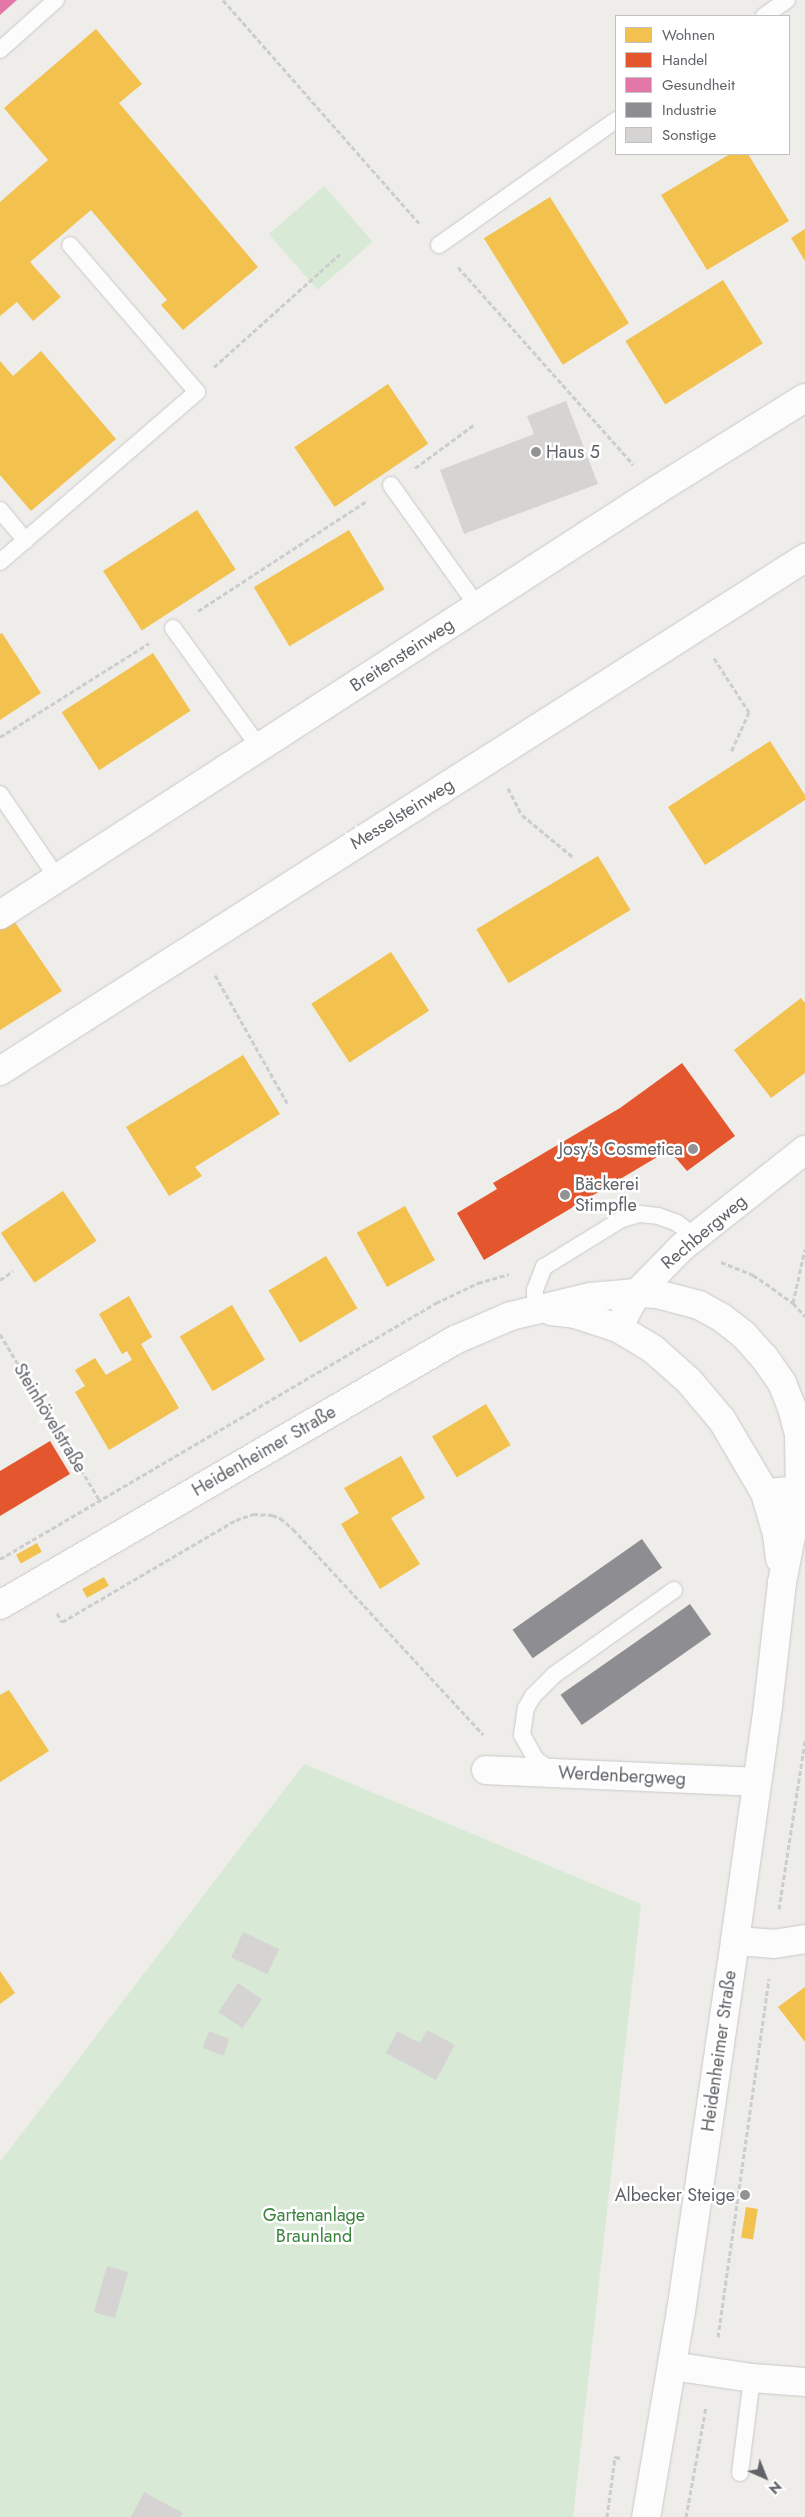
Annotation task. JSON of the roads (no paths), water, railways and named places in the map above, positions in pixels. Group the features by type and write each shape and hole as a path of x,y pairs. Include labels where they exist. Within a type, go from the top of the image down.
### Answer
{"street":[{"name":"Breitensteinweg","path":"0,915 478,606 805,398"},
{"name":"Messelsteinweg","path":"0,1071 805,558"},
{"name":"Rechbergweg","path":"618,1328 628,1305 637,1293 694,1236 805,1150"},
{"name":"Heidenheimer Straße","path":"0,1605 455,1340 500,1320 535,1309 590,1297 637,1293 674,1296 699,1305 722,1317 744,1335 764,1357 782,1383 799,1434 802,1490 782,1583 758,1782 735,1941 672,2366 646,2517"},
{"name":"Heidenheimer Straße","path":"535,1309 575,1314 618,1328 653,1348 689,1381 722,1420 765,1493 777,1534 782,1583"},
{"path":"765,1493 802,1490"},
{"name":"Werdenbergweg","path":"486,1770 758,1782"},
{"path":"735,1941 774,1944 805,1939"},
{"path":"672,2366 752,2378 805,2382"}],"lane":[{"path":"0,50 56,0"},
{"path":"765,15 786,0"},
{"path":"439,245 615,121"},
{"path":"0,562 197,392 70,245"},
{"path":"391,485 478,606"},
{"path":"0,510 26,541"},
{"path":"173,628 259,748"},
{"path":"0,794 57,878"},
{"path":"535,1309 535,1290 544,1267 622,1219 640,1214 658,1216 677,1223 694,1236"},
{"path":"562,1774 547,1769 536,1760 522,1735 524,1714 533,1696 554,1675 674,1590"},
{"path":"740,2472 752,2378"}],"place":[{"name":"Haus 5","path":"536,452"},
{"name":"Josy's Cosmetica","path":"693,1149"},
{"name":"Bäckerei Stimpfle","path":"565,1195"},
{"name":"Albecker Steige","path":"745,2195"}],"park label":[{"name":"Gartenanlage Braunland","path":"314,2226"}]}
